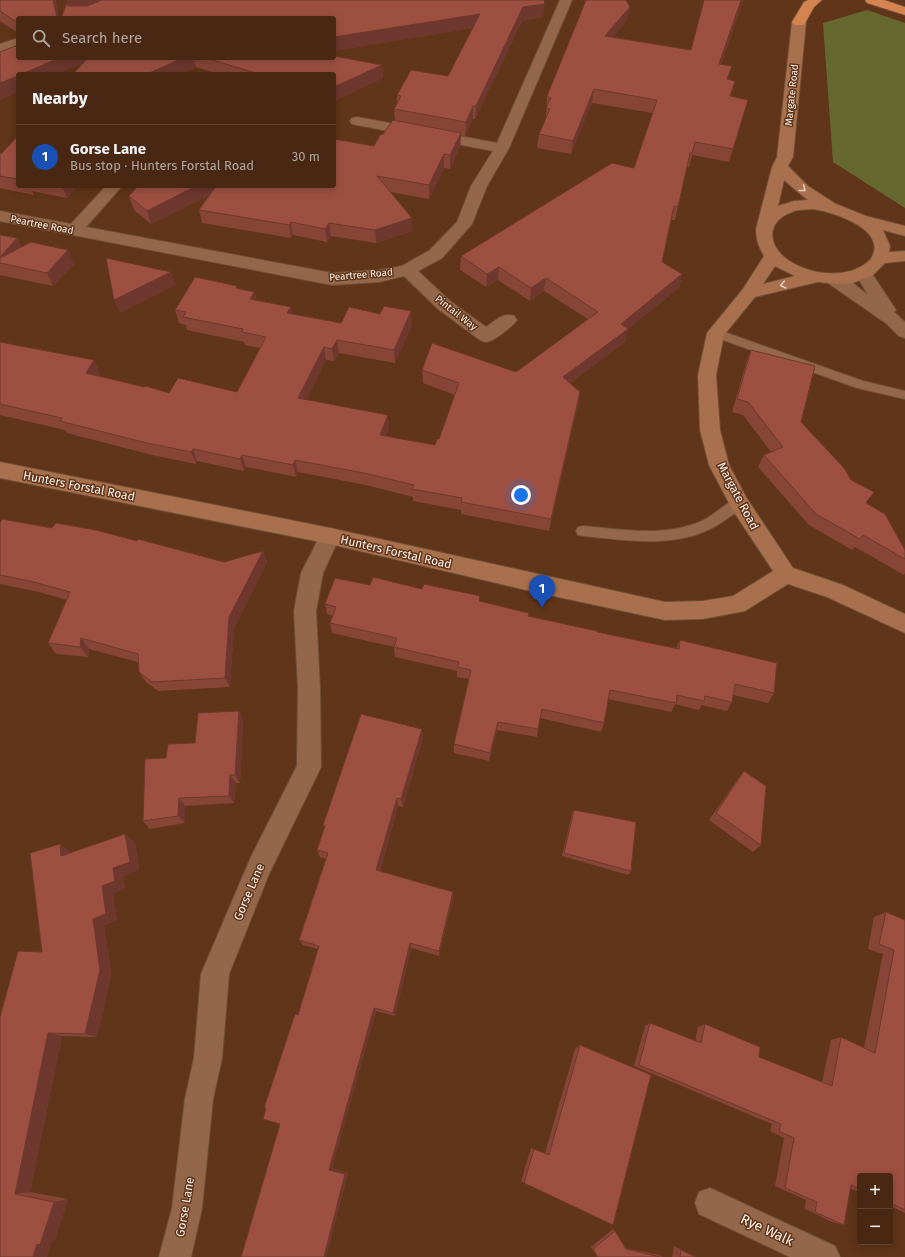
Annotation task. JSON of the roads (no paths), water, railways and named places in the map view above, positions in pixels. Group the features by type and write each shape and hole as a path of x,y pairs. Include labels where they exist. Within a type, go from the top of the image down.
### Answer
{"highway":[{"path":"797,0 799,22"},
{"path":"799,22 810,5 816,0"},
{"path":"871,0 905,11"}],"street":[{"name":"Peartree Road","path":"0,216 332,279 379,276 407,270 436,254 464,224 479,186 502,148 566,0"},
{"name":"Margate Road","path":"766,223 780,167 785,157 799,22"},
{"path":"0,48 16,43"},
{"path":"357,121 385,132 502,148"},
{"path":"780,167 803,190 830,206 847,212 862,220 905,231"},
{"path":"74,231 112,188"},
{"path":"830,206 813,204 791,207 773,215 766,223 763,233 765,244 773,255 786,266 800,272 817,277 834,279 850,278 873,267 880,258 882,249 879,239 872,229 862,220"},
{"name":"Margate Road","path":"773,255 749,293 716,333 707,375 710,430 719,465 739,503 786,574"},
{"path":"880,258 905,256"},
{"name":"Pintail Way","path":"407,270 444,305 486,336 508,320"},
{"path":"863,273 899,326"},
{"path":"749,293 817,277"},
{"path":"834,279 899,326"},
{"name":"Hunters Forstal Road","path":"0,470 330,536 665,611 703,610 737,604 786,574"},
{"name":"Gorse Lane","path":"175,1257 187,1208 199,1099 208,1058 215,974 260,866 309,767 309,689 305,611 312,573 330,536"},
{"path":"786,574 835,591 905,624"},
{"name":"Rye Walk","path":"710,1203 824,1257"}],"lane":[{"path":"716,333 861,385 905,395"},
{"path":"583,531 655,536 682,534 704,526 739,503"}],"place":[{"name":"Gorse Lane","path":"542,608"}]}
